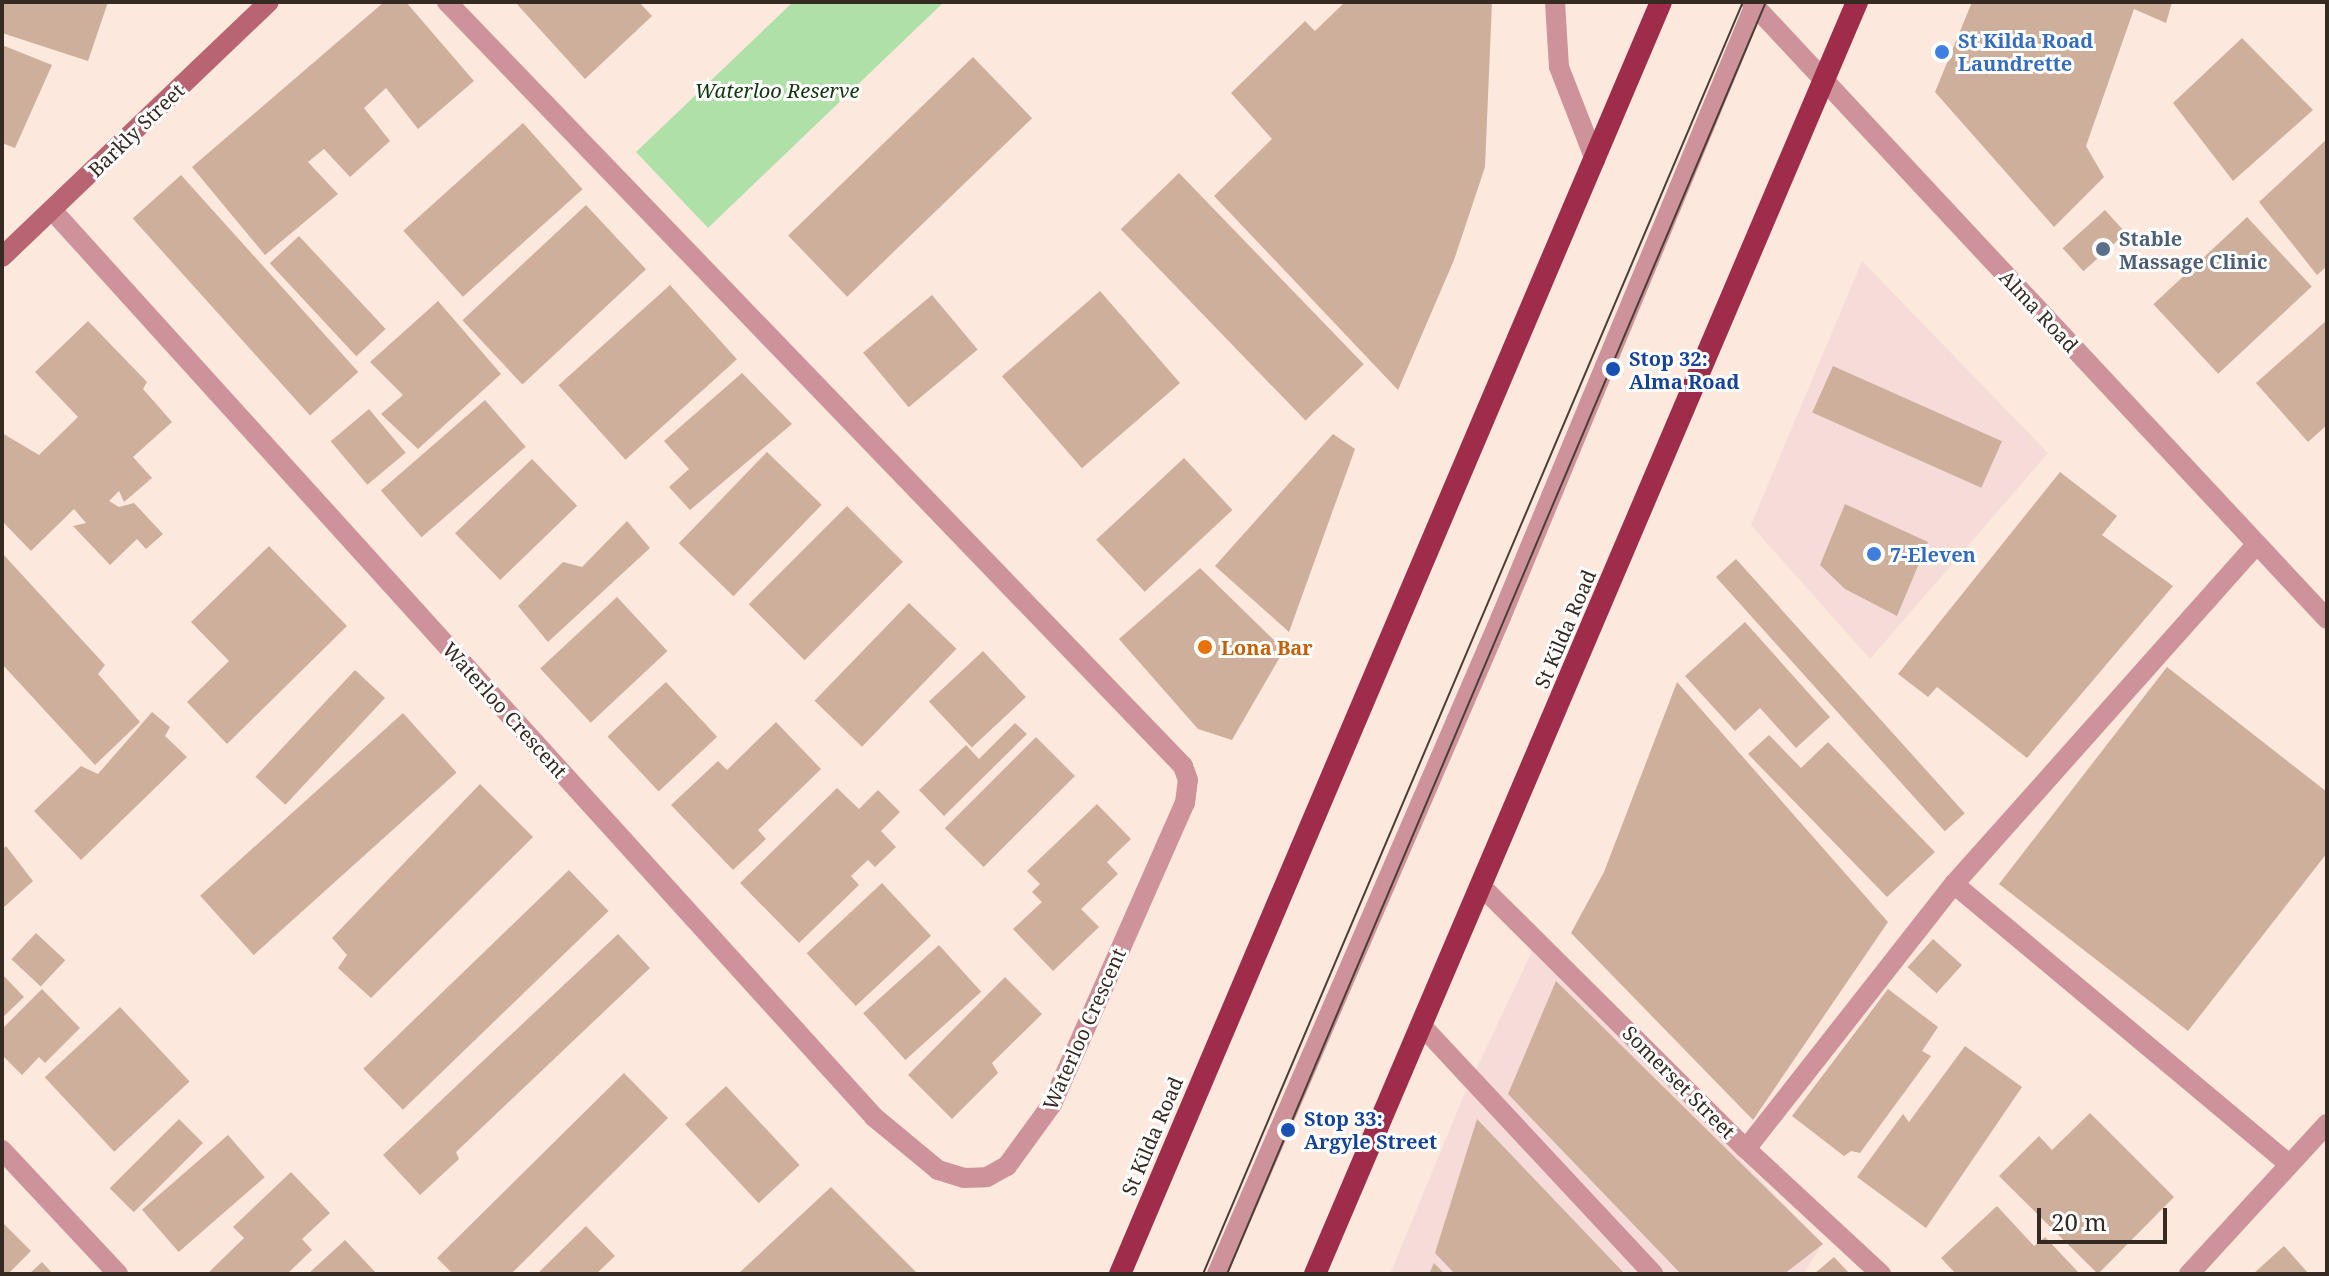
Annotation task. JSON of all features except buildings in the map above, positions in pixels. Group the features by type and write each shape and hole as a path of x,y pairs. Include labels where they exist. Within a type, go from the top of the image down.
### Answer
{"highway":[{"name":"St Kilda Road","path":"1120,1274 1661,2"},
{"name":"St Kilda Road","path":"1315,1274 1857,2"}],"main road":[{"name":"Barkly Street","path":"2,257 269,2"}],"street":[{"name":"Waterloo Crescent","path":"52,210 874,1117 938,1170 964,1178 987,1177 1007,1166 1038,1129 1059,1090 1185,803 1188,780 1183,766 447,2"},
{"path":"1555,2 1559,67 1595,160"},
{"path":"1217,1274 1501,617 1754,3"},
{"name":"Alma Road","path":"1754,3 2327,619"},
{"path":"1746,1149 1954,884 2256,545"},
{"path":"1954,884 2289,1164"},
{"name":"Somerset Street","path":"1481,886 1746,1149 1881,1274"},
{"path":"1422,1026 1653,1274"},
{"path":"2189,1274 2327,1124"},
{"path":"2,1150 118,1274"}],"shaded area":[{"name":"7-Eleven","path":"1862,261 2048,453 1870,659 1751,525"},
{"path":"1534,947 1823,1244 1803,1274 1390,1274 1464,1095"}],"green space":[{"name":"Waterloo Reserve","path":"793,2 944,2 708,228 636,152"}],"tram line":[{"path":"1203,1274 1743,2"},
{"path":"1227,1274 1766,2"}],"place":[{"name":"St Kilda Road Laundrette","path":"1942,52"},
{"name":"Stable Massage Clinic","path":"2103,249"},
{"name":"Stop 32: Alma Road","path":"1613,369"},
{"name":"7-Eleven","path":"1874,554"},
{"name":"Lona Bar","path":"1205,647"},
{"name":"Stop 33: Argyle Street","path":"1288,1130"}]}
